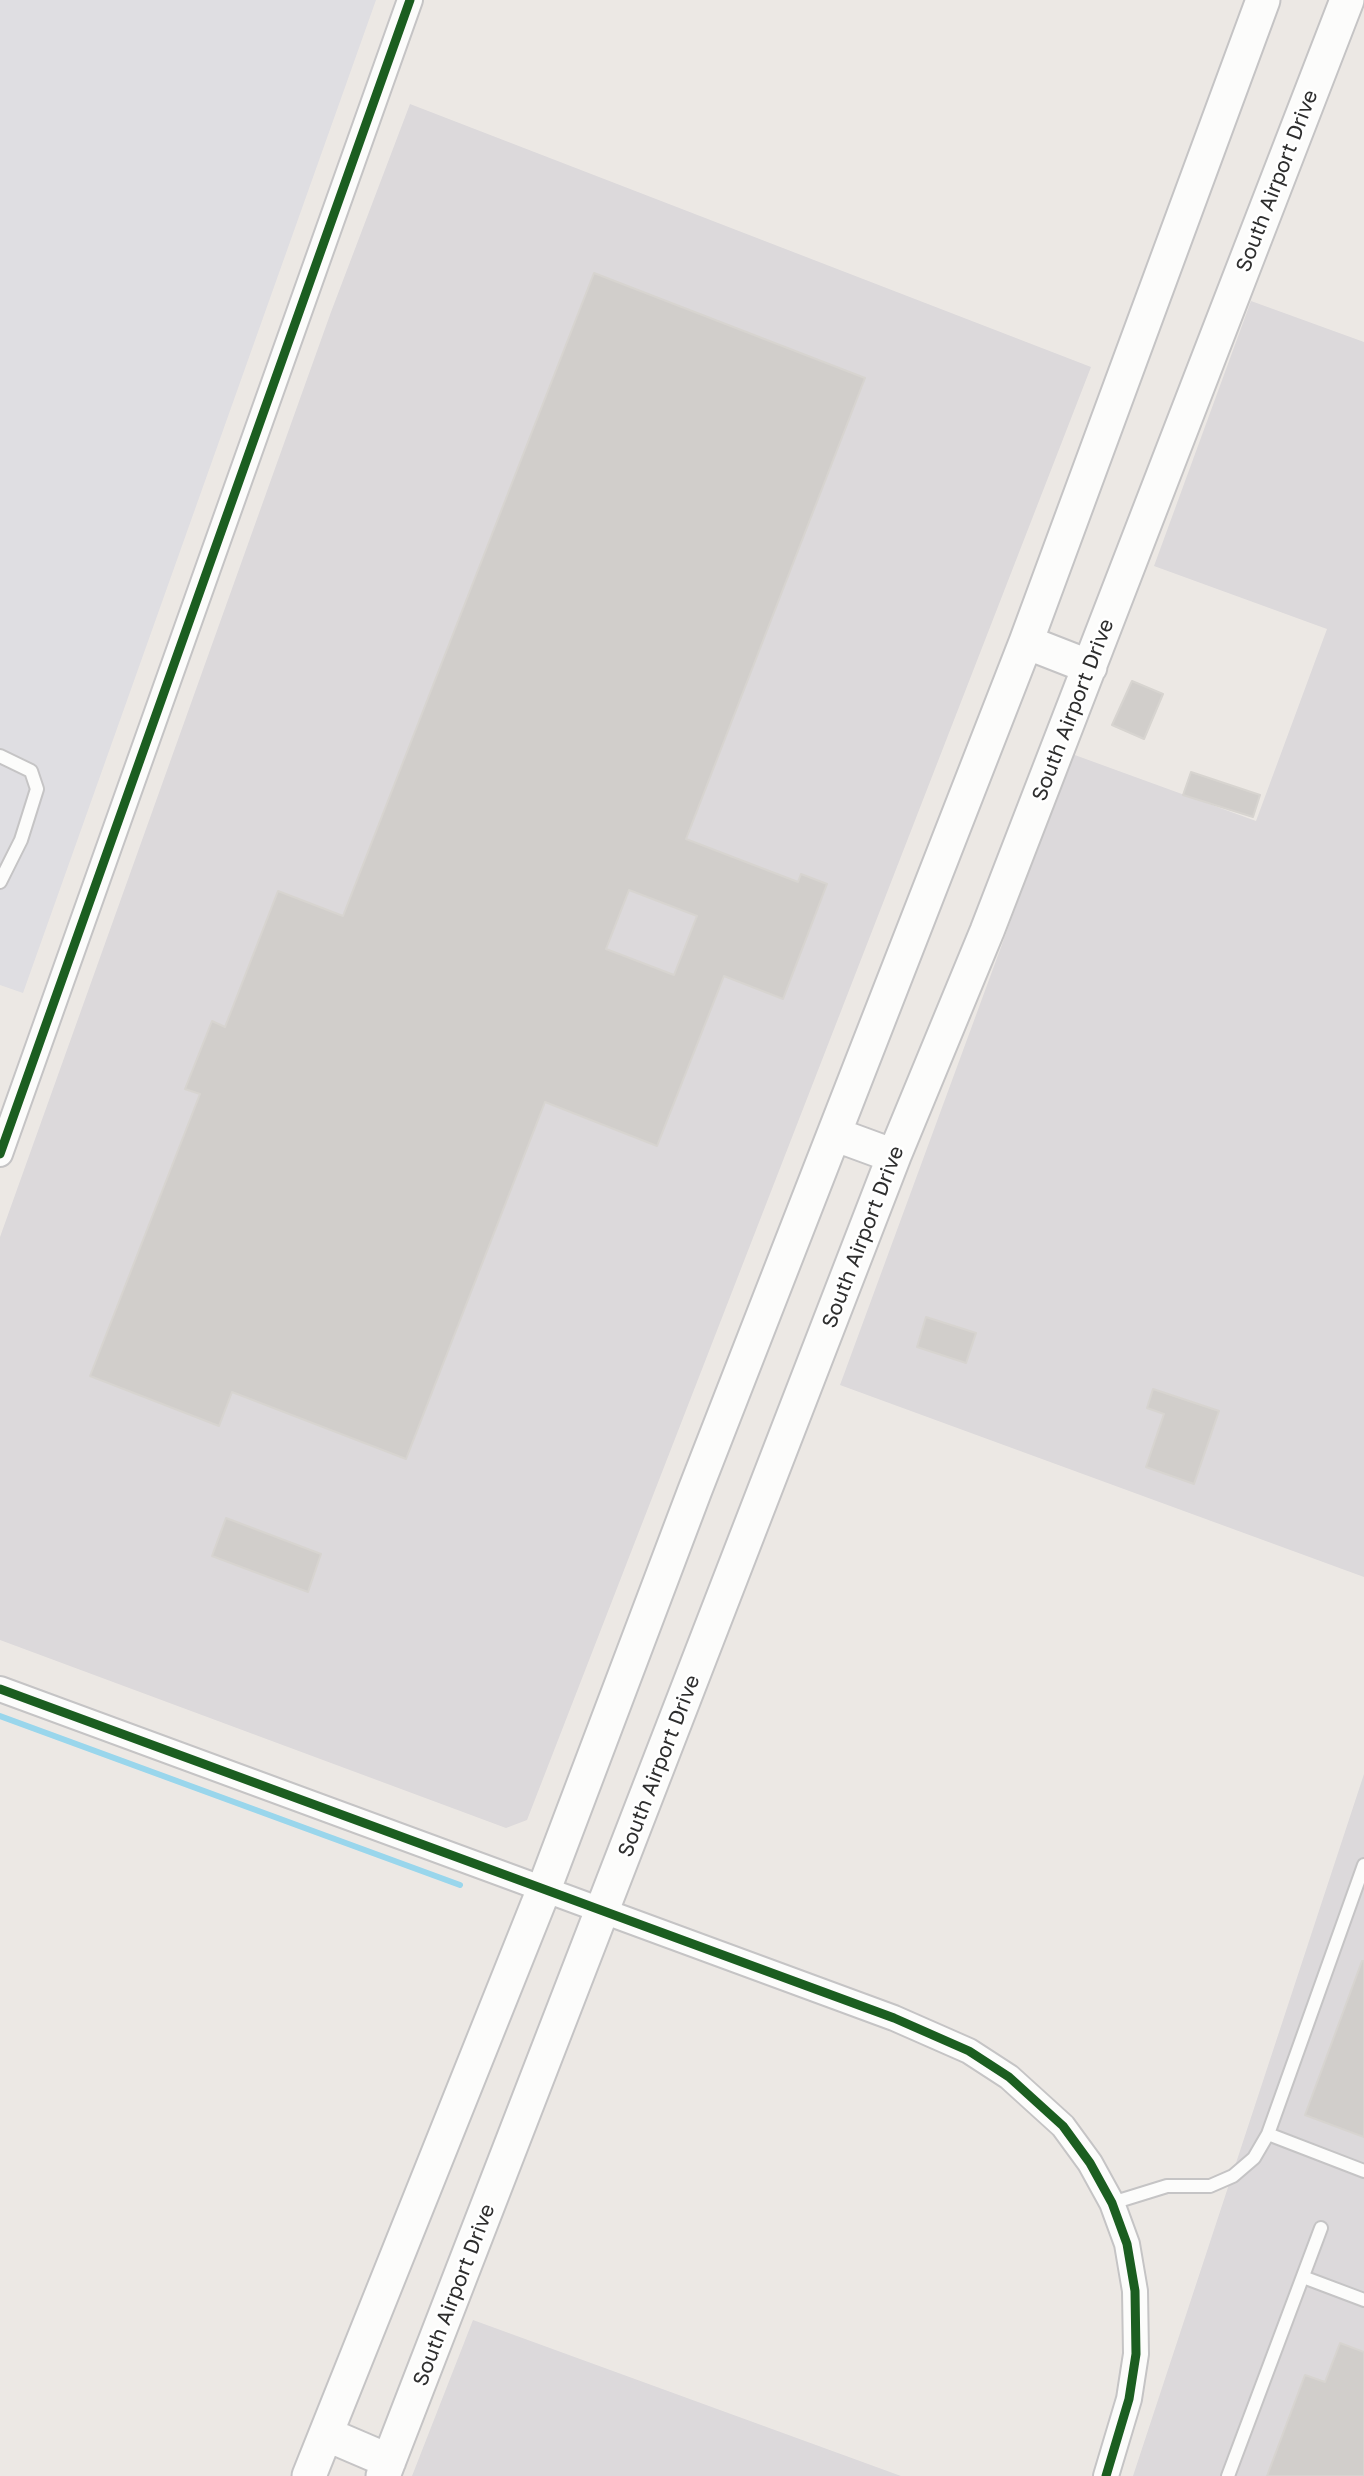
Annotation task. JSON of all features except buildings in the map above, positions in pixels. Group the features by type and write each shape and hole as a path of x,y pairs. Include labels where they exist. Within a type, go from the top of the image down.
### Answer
{"main road":[{"path":"309,2476 544,1889 1026,642 1263,0"},
{"name":"South Airport Drive","path":"386,2469 894,1156 1090,667 1347,0"},
{"path":"1026,642 1090,667"},
{"path":"834,1134 894,1156"},
{"path":"326,2434 386,2469"}],"street":[{"path":"0,1154 411,0"},
{"path":"0,1689 894,2018 969,2051 1028,2092 1063,2126 1090,2162 1112,2203 1132,2270 1138,2335 1129,2399 1106,2476"}],"lane":[{"path":"0,756 30,771 37,789 21,840 0,882"},
{"path":"1112,2203 1167,2186 1210,2186 1233,2176 1254,2158 1268,2134 1364,1865"},
{"path":"1268,2134 1364,2171"},
{"path":"1228,2476 1321,2228"},
{"path":"1303,2277 1364,2300"}],"shaded area":[{"path":"0,0 376,0 23,993 0,985"},
{"path":"410,104 1091,367 527,1820 506,1828 0,1640 0,1237 331,312"},
{"path":"1251,301 1364,342 1364,1577 840,1385 1072,754 1256,821 1327,629 1154,566"},
{"path":"1364,1774 1364,2476 1133,2476"},
{"path":"473,2320 901,2476 412,2476"}],"waterway":[{"path":"0,1716 460,1885"}],"cycle path":[{"path":"0,1154 410,0"},
{"path":"0,1689 894,2018 969,2051 1009,2077 1063,2126 1090,2163 1112,2203 1127,2244 1135,2291 1136,2354 1129,2399 1106,2476"}]}
